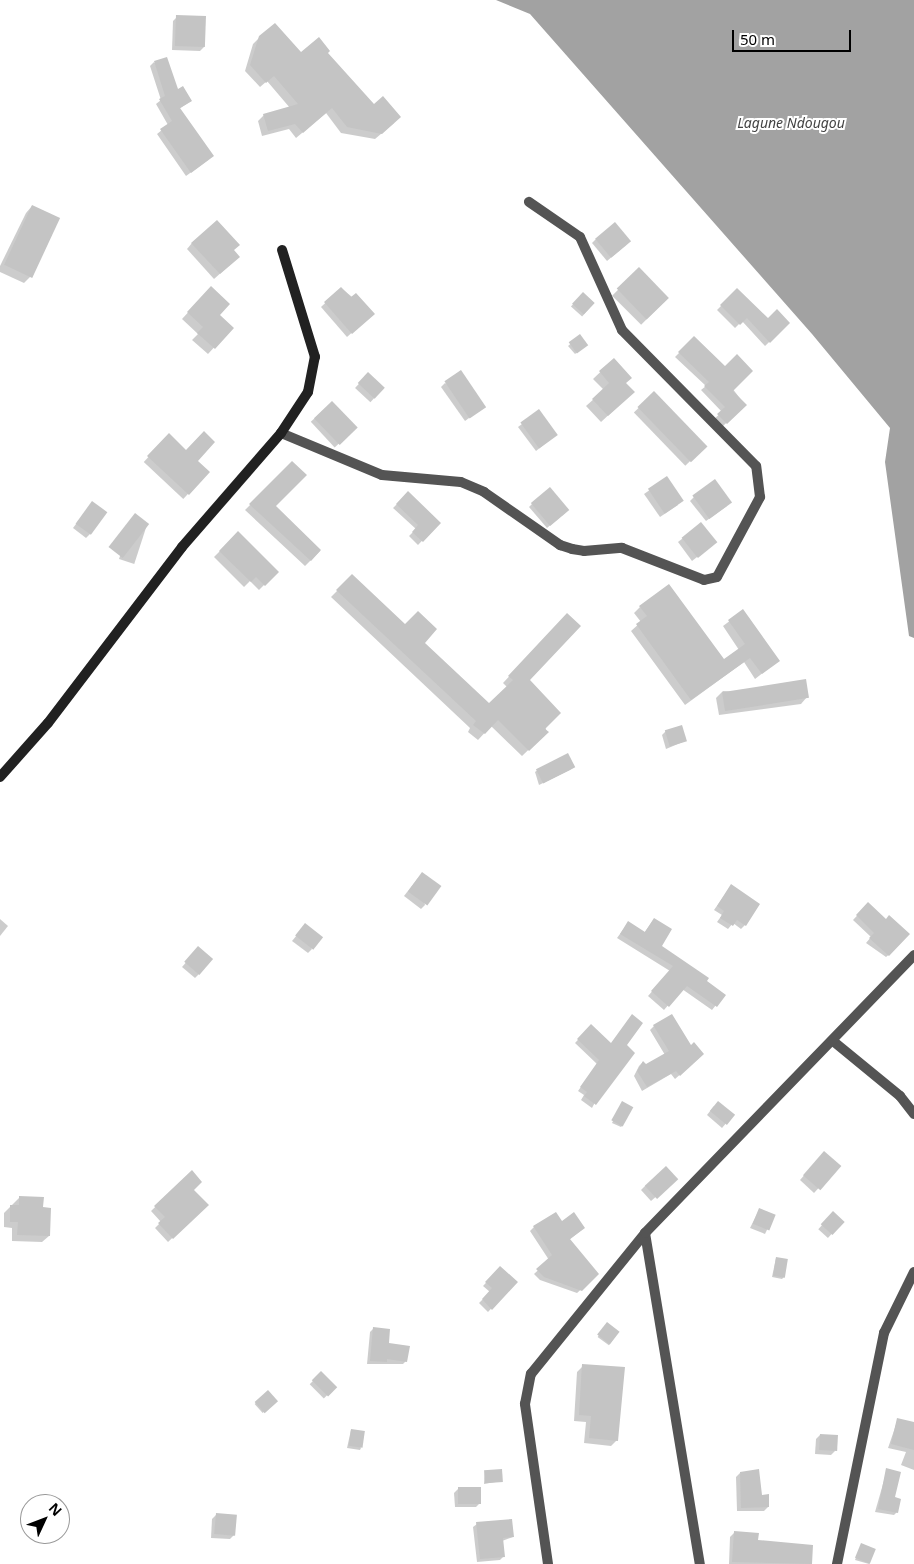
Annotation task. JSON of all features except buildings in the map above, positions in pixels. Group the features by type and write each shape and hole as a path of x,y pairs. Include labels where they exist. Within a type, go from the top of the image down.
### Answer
{"street":[{"path":"281,433 382,475 461,482 484,492 560,545 572,549 584,552 622,548 704,580 717,577 760,497 756,466 622,330 580,237 529,202"},
{"path":"0,778 48,723 182,548 281,433 308,392 315,357 282,250"},
{"path":"548,1564 525,1404 531,1374 645,1233 833,1041 914,955"},
{"path":"833,1041 900,1096 914,1114"},
{"path":"645,1233 700,1564"},
{"path":"837,1564 884,1333 914,1272"}],"water":[{"name":"Lagune Ndougou","path":"496,0 914,0 914,638 909,636 885,462 890,428 812,334 530,14"}]}
